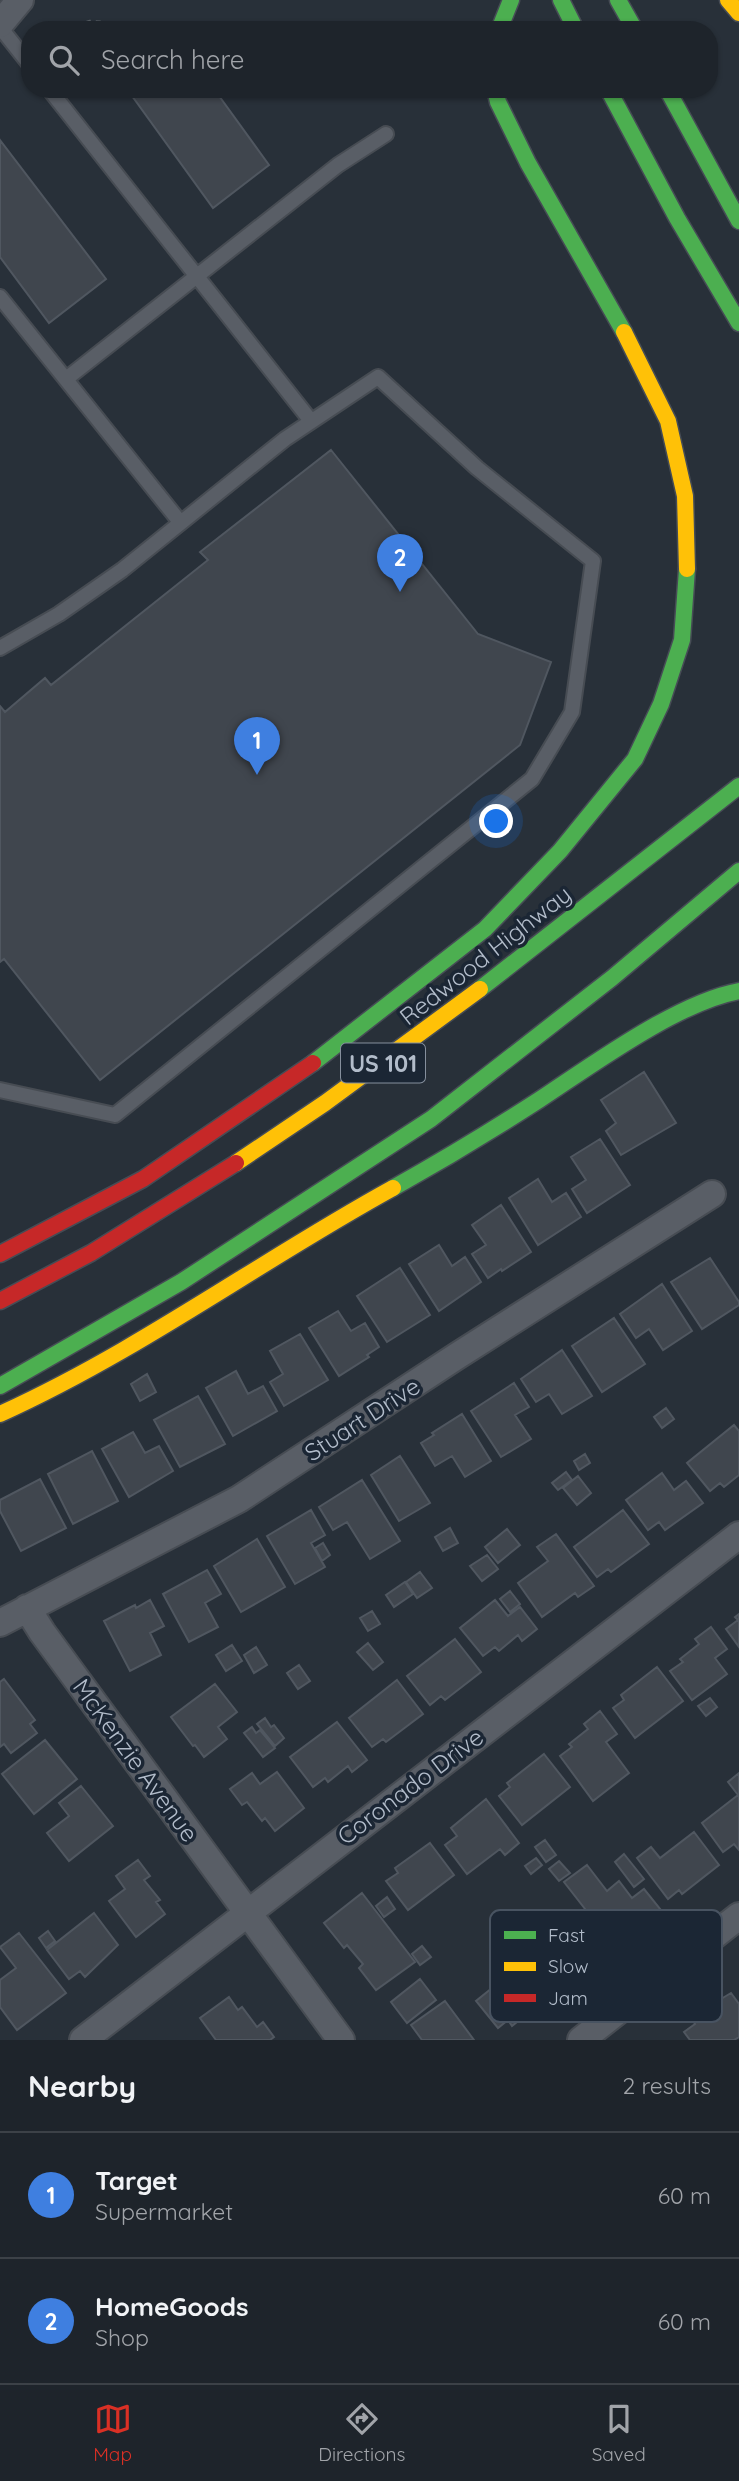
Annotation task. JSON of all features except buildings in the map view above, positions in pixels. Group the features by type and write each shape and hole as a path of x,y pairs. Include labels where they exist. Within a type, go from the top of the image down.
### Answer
{"main road":[{"path":"503,21 511,0"},
{"path":"561,0 572,21"},
{"path":"618,0 630,21"},
{"path":"728,0 739,13"},
{"path":"0,1254 143,1179 315,1062 485,929 560,851 608,794 635,759 661,704 682,640 688,555 685,496 668,421 632,347 528,163 497,98"},
{"path":"613,98 677,218 739,323"},
{"path":"672,98 739,221"},
{"name":"Redwood Highway","path":"0,1301 41,1282 244,1160 376,1068 739,786"},
{"name":"US 101","path":"0,1386 181,1282 430,1119 612,978 739,871"},
{"path":"0,1414 156,1333 330,1223 473,1142 643,1033 703,1002 739,991"}],"street":[{"path":"0,25 20,0"},
{"name":"Stuart Drive","path":"0,1623 239,1499 712,1194"},
{"name":"Coronado Drive","path":"83,2040 739,1535"},
{"name":"McKenzie Avenue","path":"27,1608 341,2040"},
{"path":"722,1929 739,1916"},
{"path":"581,2040 604,2022"}],"lane":[{"path":"0,25 21,53"},
{"path":"56,98 310,421"},
{"path":"66,379 338,164 386,134"},
{"path":"0,297 180,522"},
{"path":"0,648 59,614 122,570 310,421 378,377 477,468 593,561 572,712 532,779 115,1115 0,1090"}],"traffic: fast":[{"path":"503,21 511,0"},
{"path":"561,0 572,21"},
{"path":"618,0 630,21"},
{"path":"497,98 528,163 624,332"},
{"path":"613,98 677,218 739,323"},
{"path":"672,98 739,221"},
{"path":"313,1063 485,929 560,851 635,759 661,704 682,640 687,569"},
{"path":"480,989 739,786"},
{"path":"0,1386 181,1282 431,1119 612,978 739,871"},
{"path":"393,1188 485,1134 636,1036 689,1008 739,991"}],"traffic: slow":[{"path":"728,0 739,13"},
{"path":"624,332 668,421 685,496 687,569"},
{"path":"236,1163 325,1103 480,989"},
{"path":"0,1414 150,1334 393,1188"}],"traffic: jam":[{"path":"0,1254 143,1179 313,1063"},
{"path":"0,1301 91,1253 236,1163"}],"place":[{"name":"HomeGoods","path":"400,592"},
{"name":"Target","path":"257,775"}]}
